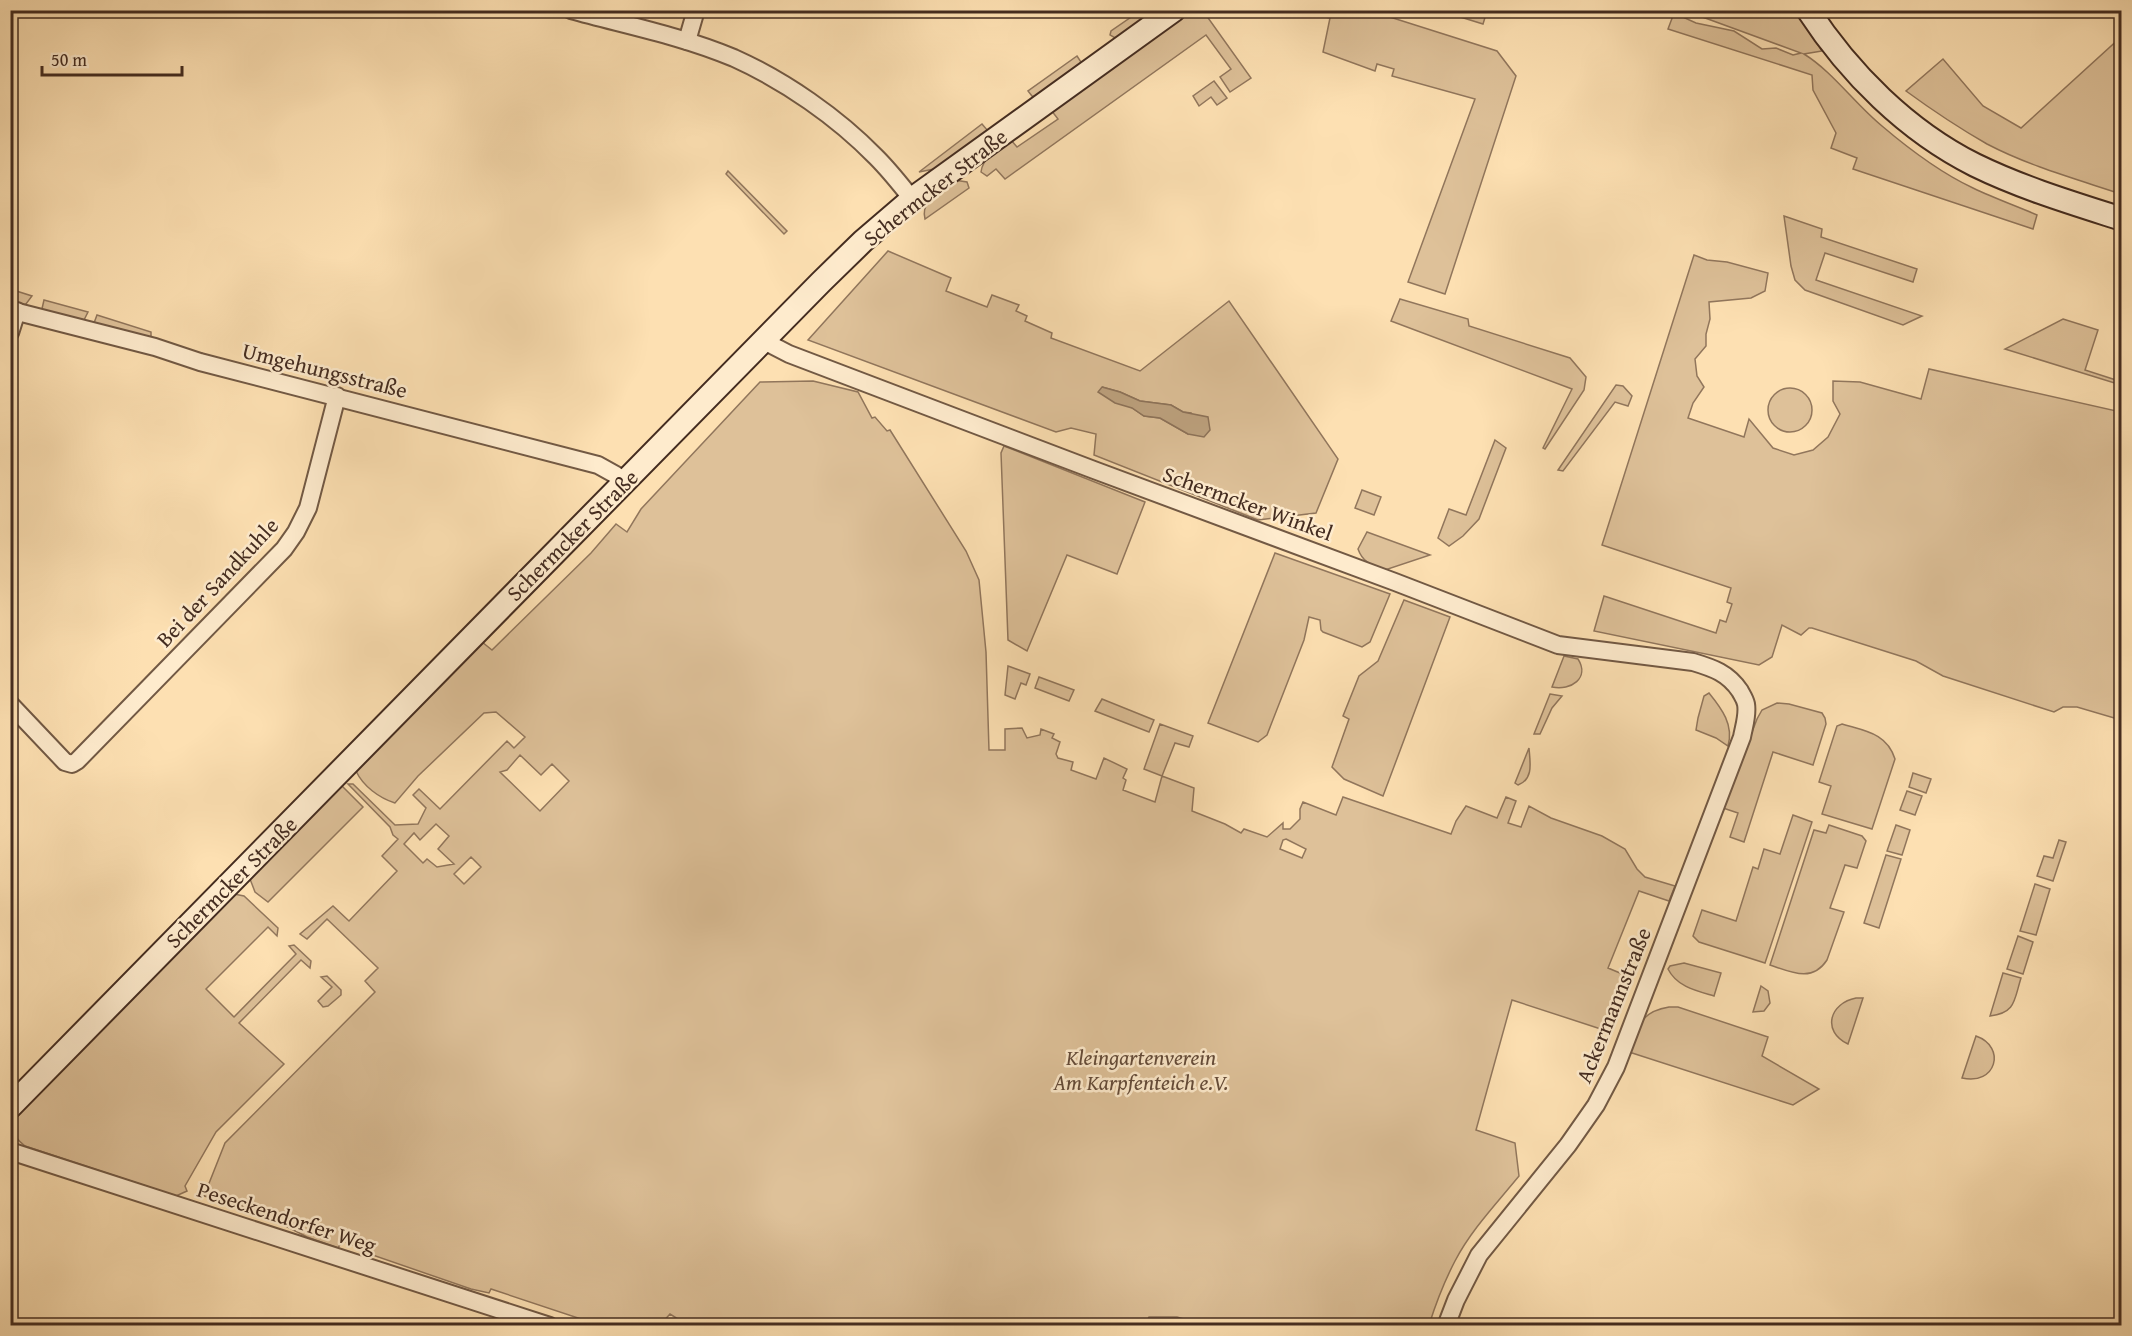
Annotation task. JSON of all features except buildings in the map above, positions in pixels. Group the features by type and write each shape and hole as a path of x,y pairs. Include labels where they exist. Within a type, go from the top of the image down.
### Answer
{"main road":[{"name":"Schermcker Straße","path":"10,1107 846,257 912,199 1174,10"},
{"path":"1808,10 1839,54 1876,93 1916,127 1948,149 1973,164 2009,180 2121,219"}],"street":[{"path":"571,10 687,41 734,58 780,82 823,111 876,157 912,199"},
{"path":"687,41 696,10"},
{"path":"10,333 14,311"},
{"name":"Umgehungsstraße","path":"14,311 598,465 616,474 624,482"},
{"name":"Schermcker Winkel","path":"764,341 789,354 1094,471 1558,645 1693,662 1725,674"},
{"name":"Bei der Sandkuhle","path":"10,704 65,762 72,764 77,761 284,549 308,508 337,396"},
{"name":"Ackermannstraße","path":"1446,1326 1456,1300 1479,1255 1568,1145 1596,1105 1617,1067 1742,737 1746,701 1725,674"},
{"name":"Peseckendorfer Weg","path":"10,1151 550,1326"}],"green space":[{"path":"1140,11 1157,11 1117,39 1110,35 1111,31"},
{"path":"1190,11 1213,11 1206,15 1251,78 1230,92 1220,77 1231,69 1206,35 1005,179 996,169 987,176 981,172 985,161 997,149 1011,140 1017,147 1058,119 1051,110"},
{"path":"1296,11 1371,11 1497,51 1516,76 1445,294 1408,282 1475,99 1392,76 1394,69 1377,64 1375,71 1323,52 1330,18"},
{"path":"1441,11 1487,11 1483,24"},
{"path":"1686,11 1796,11 1822,51 1804,54 1825,70 1872,117 1892,135 1937,168 1981,192 2037,215 2033,229 1853,169 1857,158 1831,148 1836,133 1813,90 1812,75 1668,29 1674,13 1696,23 1734,31 1762,49 1776,48 1793,55 1801,53"},
{"path":"2121,37 2121,194 2053,172 2003,152 1956,125 1906,91 1943,59 1983,106 2021,128"},
{"path":"1077,56 1081,62 1080,65 1035,97 1028,91"},
{"path":"1214,81 1227,98 1217,105 1211,97 1199,106 1193,96"},
{"path":"982,124 988,131 934,169 919,172"},
{"path":"728,171 787,231 784,234 726,174"},
{"path":"954,180 967,182 969,188 925,219 924,212 929,201"},
{"path":"1784,216 1822,229 1821,237 1917,269 1913,282 1825,253 1816,280 1922,316 1903,325 1805,290 1795,280 1791,266"},
{"path":"888,251 951,278 946,291 987,307 992,295 1019,305 1016,311 1027,316 1025,321 1052,333 1051,338 1140,371 1229,301 1338,459 1316,513 1258,520 1094,455 1096,434 1071,428 1056,432 808,340","holes":["1102,387 1140,401 1171,405 1183,412 1191,413 1188,434 1160,418 1144,416"]},
{"path":"1694,255 1768,273 1765,291 1751,298 1709,302 1710,319 1706,346 1695,359 1697,376 1704,387 1693,403 1688,418 1744,437 1749,419 1773,448 1794,455 1813,450 1828,437 1840,414 1833,401 1833,381 1860,382 1921,399 1929,369 2121,412 2121,720 2077,707 2063,707 2054,712 1943,676 1916,661 1812,628 1801,635 1782,625 1772,657 1759,665 1594,631 1604,596 1716,633 1720,620 1726,622 1732,604 1727,602 1731,588 1602,545"},
{"path":"10,289 32,296 26,304 19,307 11,305"},
{"path":"1400,299 1468,319 1469,326 1570,358 1586,377 1584,390 1545,449 1543,448 1572,389 1391,321"},
{"path":"44,300 88,312 84,320 78,322 41,313"},
{"path":"97,315 151,332 151,336 146,340 94,323"},
{"path":"2063,319 2098,330 2085,370 2116,380 2118,375 2121,376 2121,385 2005,349"},
{"name":"Kleingartenverein Am Karpfenteich e.V.","path":"813,381 858,392 872,418 875,417 887,431 890,430 966,551 979,580 986,652 989,750 1005,750 1005,729 1022,728 1027,738 1040,735 1041,729 1054,734 1052,738 1060,742 1056,754 1058,758 1073,762 1071,770 1096,779 1104,758 1127,769 1123,778 1126,780 1123,790 1155,802 1162,776 1194,788 1192,811 1241,833 1244,829 1267,837 1283,823 1283,829 1290,829 1300,819 1303,802 1336,815 1343,797 1451,834 1466,806 1497,818 1506,797 1516,801 1508,823 1521,827 1529,806 1551,818 1602,836 1625,849 1637,869 1645,877 1675,886 1669,901 1639,891 1608,968 1632,978 1610,1032 1512,1000 1476,1130 1515,1143 1519,1176 1461,1250 1437,1301 1429,1325 689,1326 670,1314 660,1325 599,1325 491,1289 489,1293 471,1289 361,1251 361,1248 342,1241 338,1248 307,1237 280,1223 286,1218 278,1214 273,1219 257,1210 204,1196 225,1143 375,992 365,981 378,968 327,919 307,939 300,934 333,906 349,921 397,871 382,856 398,839 393,835 390,827 348,784 353,784 395,825 418,824 426,808 413,795 419,789 440,809 507,741 514,748 525,737 496,712 484,713 418,776 395,803 372,791 356,771 482,642 492,650 591,553 616,524 627,532 641,509 760,382","holes":["520,755 541,775 552,764 569,781 540,811 500,772 507,770","436,824 449,836 438,849 454,864 437,867 427,859 423,863 404,844 414,833 420,840","1286,839 1306,849 1302,858 1280,849 1283,840","471,857 481,867 464,884 454,874"]},
{"path":"1616,385 1623,386 1632,396 1628,406 1615,402 1563,471 1558,470"},
{"path":"1790,388 1805,395 1812,410 1805,425 1790,432 1775,425 1768,410 1775,395"},
{"path":"1495,440 1506,448 1479,519 1463,536 1449,546 1438,538 1449,509 1466,515"},
{"path":"1004,446 1145,502 1117,574 1067,555 1027,651 1008,640 1001,453"},
{"path":"1362,490 1381,497 1374,515 1355,508"},
{"path":"1367,532 1430,555 1385,570 1368,563 1360,554 1358,549"},
{"path":"1275,553 1390,594 1370,642 1362,647 1323,632 1320,620 1309,617 1304,640 1267,735 1258,742 1208,723"},
{"path":"1404,600 1450,617 1383,796 1344,779 1332,767 1349,719 1343,716 1359,676 1378,661"},
{"path":"1564,656 1578,659 1582,672 1577,682 1572,685 1552,687"},
{"path":"1008,666 1030,674 1026,685 1021,683 1015,699 1005,695"},
{"path":"1039,677 1074,690 1069,701 1035,688"},
{"path":"1709,693 1726,718 1729,731 1728,746 1696,730 1704,696"},
{"path":"1550,694 1562,696 1552,708 1540,734 1534,734"},
{"path":"1102,699 1154,720 1149,732 1095,711"},
{"path":"1777,703 1822,713 1826,724 1813,765 1773,752 1744,842 1730,837 1738,813 1723,808 1757,719 1762,710"},
{"path":"1160,724 1193,736 1189,747 1175,743 1162,776 1144,769"},
{"path":"1842,724 1867,731 1881,738 1895,759 1872,829 1822,814 1831,786 1819,782 1837,726"},
{"path":"1529,748 1529,774 1527,779 1518,785 1515,783"},
{"path":"1913,773 1931,779 1926,793 1909,787"},
{"path":"342,786 363,807 268,902 255,892 250,879"},
{"path":"1907,791 1922,796 1915,815 1900,810"},
{"path":"1793,815 1812,822 1765,963 1699,942 1693,936 1702,910 1736,921 1753,867 1758,869 1764,849 1780,854"},
{"path":"1829,825 1862,836 1866,841 1857,868 1845,865 1830,908 1844,912 1827,960 1821,967 1808,974 1793,973 1770,965 1814,830 1826,833"},
{"path":"1896,825 1910,830 1902,855 1887,851"},
{"path":"2059,840 2066,842 2053,881 2037,876 2044,856 2053,858"},
{"path":"1886,855 1901,859 1879,928 1864,923"},
{"path":"2035,884 2050,889 2036,935 2020,931"},
{"path":"234,894 244,896 278,928 277,936 268,927 206,989 234,1017 296,954 289,946 294,945 311,961 310,968 301,960 239,1023 284,1064 216,1132 185,1186 187,1191 176,1196 21,1143 13,1128 17,1115"},
{"path":"2018,936 2033,942 2023,974 2007,969"},
{"path":"1684,963 1721,973 1714,996 1682,984 1668,969 1670,966"},
{"path":"2003,973 2021,978 2017,993 2013,1004 2005,1012 1990,1016"},
{"path":"327,976 341,990 341,995 328,1006 323,1007 318,1001 332,987 321,977"},
{"path":"1761,986 1768,991 1770,1003 1764,1011 1753,1012"},
{"path":"1856,998 1863,998 1848,1044 1834,1032 1832,1018 1840,1005"},
{"path":"1678,1007 1768,1037 1762,1056 1819,1089 1793,1105 1629,1052 1638,1028 1646,1017 1659,1009"},
{"path":"1976,1036 1986,1041 1992,1048 1993,1064 1990,1071 1983,1076 1974,1079 1962,1078"}],"shaded area":[{"path":"1102,387 1140,401 1171,405 1183,412 1208,417 1210,430 1204,437 1188,434 1160,418 1144,416 1132,408 1115,403 1098,392"},
{"path":"1149,1317 1177,1317 1204,1325 1145,1325"}]}
